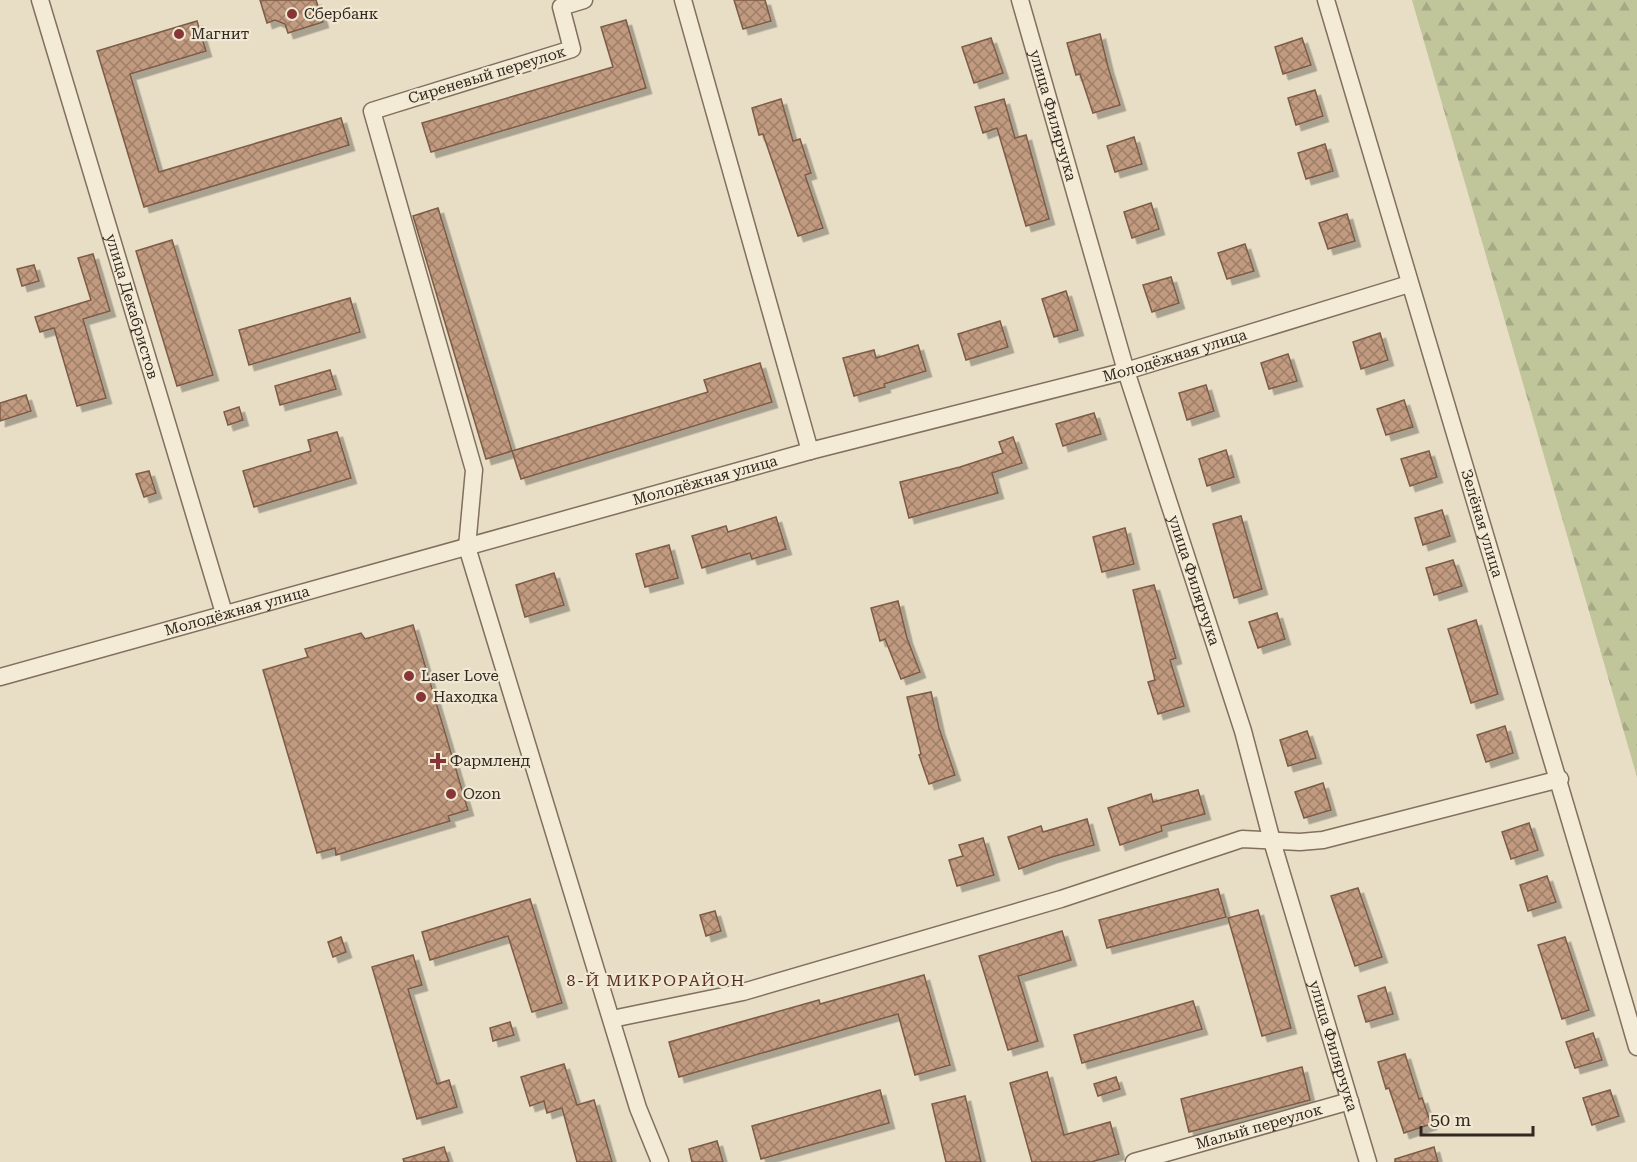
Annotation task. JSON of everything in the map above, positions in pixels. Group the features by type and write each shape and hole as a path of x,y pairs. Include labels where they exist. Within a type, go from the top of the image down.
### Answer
{"street":[{"name":"улица Декабристов","path":"40,0 224,613"},
{"name":"Сиреневый переулок","path":"467,547 474,470 372,111 572,49 561,7 584,0"},
{"path":"683,0 810,451"},
{"name":"улица Филярчука","path":"1020,0 1126,371 1243,731 1272,841 1368,1162"},
{"name":"Зелёная улица","path":"1326,0 1409,284 1560,779 1637,1047"},
{"name":"Молодёжная улица","path":"0,677 810,451 1126,371 1409,284"},
{"path":"467,547 638,1108 660,1162"},
{"path":"612,1019 743,992 1061,900 1242,839 1323,840 1560,779"},
{"name":"Малый переулок","path":"1134,1162 1350,1101"}],"green space":[{"path":"1412,0 1637,0 1637,777"}],"building":[{"name":"Сбербанк","path":"260,0 316,0 323,22 288,33 285,24 275,20 267,23"},
{"path":"734,0 765,0 771,21 743,29"},
{"path":"626,20 646,88 431,152 422,123 613,67 601,27"},
{"path":"197,21 206,51 130,74 159,172 341,118 349,145 144,207 97,51"},
{"path":"1100,34 1120,105 1093,113 1080,74 1076,75 1067,43"},
{"path":"991,38 1003,73 974,83 962,47"},
{"path":"1302,38 1311,65 1283,74 1275,47"},
{"path":"1315,90 1323,116 1296,125 1288,98"},
{"path":"781,99 793,141 800,139 811,173 805,175 823,228 798,236 763,134 759,135 752,108"},
{"path":"1004,99 1015,138 1026,135 1049,219 1026,226 997,128 983,133 975,107"},
{"path":"1134,137 1142,164 1115,172 1107,146"},
{"path":"1325,144 1333,171 1306,179 1298,153"},
{"path":"1151,203 1159,229 1132,238 1124,212"},
{"path":"438,208 512,451 486,459 413,216"},
{"path":"1347,214 1355,241 1328,249 1319,223"},
{"path":"172,240 213,375 177,386 136,251"},
{"path":"1245,244 1254,271 1227,279 1218,253"},
{"path":"93,254 110,311 83,319 106,398 77,406 54,328 40,332 35,317 91,300 78,258"},
{"path":"34,265 39,281 22,286 17,269"},
{"path":"1171,277 1179,303 1152,312 1143,285"},
{"path":"1066,291 1078,330 1054,337 1042,299"},
{"path":"350,298 360,332 249,365 239,330"},
{"path":"1000,321 1008,347 966,360 958,334"},
{"path":"1380,333 1388,360 1361,369 1353,342"},
{"path":"918,345 926,371 854,396 843,358 874,350 876,358"},
{"path":"1288,354 1297,381 1269,389 1261,363"},
{"path":"760,363 772,402 521,479 512,451 708,392 704,380"},
{"path":"330,370 336,389 280,405 275,386"},
{"path":"1206,385 1214,411 1187,420 1179,393"},
{"path":"26,395 31,411 0,421 0,403"},
{"path":"1404,400 1413,427 1386,435 1377,409"},
{"path":"239,407 243,420 228,425 224,412"},
{"path":"1094,413 1101,434 1063,446 1056,424"},
{"path":"337,432 351,478 254,507 243,471 311,451 308,440"},
{"path":"1013,437 1022,463 992,473 998,493 909,518 900,482 960,467 1003,453 999,442"},
{"path":"1226,450 1234,477 1207,486 1199,459"},
{"path":"1429,451 1437,477 1410,486 1401,459"},
{"path":"149,471 156,493 144,497 136,474"},
{"path":"1442,510 1450,536 1423,545 1415,518"},
{"path":"1241,516 1262,589 1234,598 1213,524"},
{"path":"776,517 786,549 752,559 750,553 702,568 692,536 726,526 728,532"},
{"path":"1125,528 1134,564 1102,572 1093,537"},
{"path":"669,545 678,578 645,587 636,554"},
{"path":"1453,560 1462,586 1434,595 1426,568"},
{"path":"554,573 564,605 525,617 516,585"},
{"path":"1154,585 1176,658 1170,660 1184,706 1158,714 1148,682 1155,680 1133,590"},
{"path":"898,601 907,638 920,672 901,679 885,639 880,641 871,608"},
{"path":"1277,613 1285,639 1258,648 1249,622"},
{"path":"1476,620 1498,694 1471,703 1448,629"},
{"path":"413,625 468,810 448,816 450,821 336,855 335,848 317,853 263,670 308,657 305,649 361,633 365,639"},
{"path":"931,692 939,728 955,775 929,784 919,755 921,754 907,697"},
{"path":"1505,726 1513,753 1486,762 1477,735"},
{"path":"1307,731 1316,758 1288,766 1280,740"},
{"path":"1323,783 1331,810 1304,818 1295,792"},
{"path":"1198,790 1205,814 1161,826 1162,831 1120,845 1108,808 1151,794 1153,802"},
{"path":"1087,819 1094,845 1019,869 1008,837 1041,826 1043,832"},
{"path":"1529,823 1538,850 1511,859 1502,832"},
{"path":"983,838 994,875 957,886 949,860 963,856 959,845"},
{"path":"1547,876 1556,902 1528,911 1520,885"},
{"path":"1358,888 1382,957 1355,966 1331,896"},
{"path":"1218,889 1226,917 1107,948 1099,920"},
{"path":"530,899 562,1003 532,1012 508,936 430,960 422,932"},
{"path":"1258,910 1291,1028 1262,1036 1228,918"},
{"path":"715,911 721,931 706,936 700,915"},
{"path":"1062,931 1071,960 1018,976 1038,1041 1008,1050 979,956"},
{"path":"341,937 346,952 333,957 328,942"},
{"path":"1565,937 1589,1010 1562,1019 1538,945"},
{"path":"413,955 422,985 408,989 437,1084 449,1080 457,1107 417,1119 372,967"},
{"path":"924,975 950,1065 915,1075 898,1014 679,1077 669,1042 819,1000 820,1004"},
{"path":"1385,987 1393,1014 1366,1022 1358,996"},
{"path":"1193,1001 1202,1029 1082,1063 1074,1035"},
{"path":"510,1022 514,1035 493,1041 490,1028"},
{"path":"1593,1033 1602,1060 1575,1068 1566,1042"},
{"path":"1405,1054 1419,1099 1422,1098 1431,1124 1404,1133 1378,1062"},
{"path":"564,1064 577,1105 594,1100 612,1162 577,1162 562,1108 547,1113 544,1101 530,1106 521,1077"},
{"path":"1302,1067 1310,1100 1189,1132 1181,1099"},
{"path":"1047,1072 1064,1135 1110,1122 1119,1154 1091,1162 1032,1162 1010,1083"},
{"path":"1116,1077 1120,1089 1098,1096 1094,1084"},
{"path":"880,1090 889,1123 761,1159 752,1126"},
{"path":"1610,1090 1619,1116 1592,1125 1583,1098"},
{"path":"965,1096 981,1162 946,1162 932,1104"},
{"path":"717,1141 723,1162 692,1162 689,1149"},
{"path":"444,1147 449,1162 404,1162 403,1159"},
{"path":"1434,1147 1438,1162 1395,1162 1395,1159"}],"place":[{"name":"Сбербанк","path":"292,14"},
{"name":"Магнит","path":"179,34"},
{"name":"Laser Love","path":"409,676"},
{"name":"Находка","path":"421,697"},
{"name":"Фармленд","path":"438,761"},
{"name":"Ozon","path":"451,794"}],"district":[{"name":"8-Й МИКРОРАЙОН","path":"656,980"}]}
